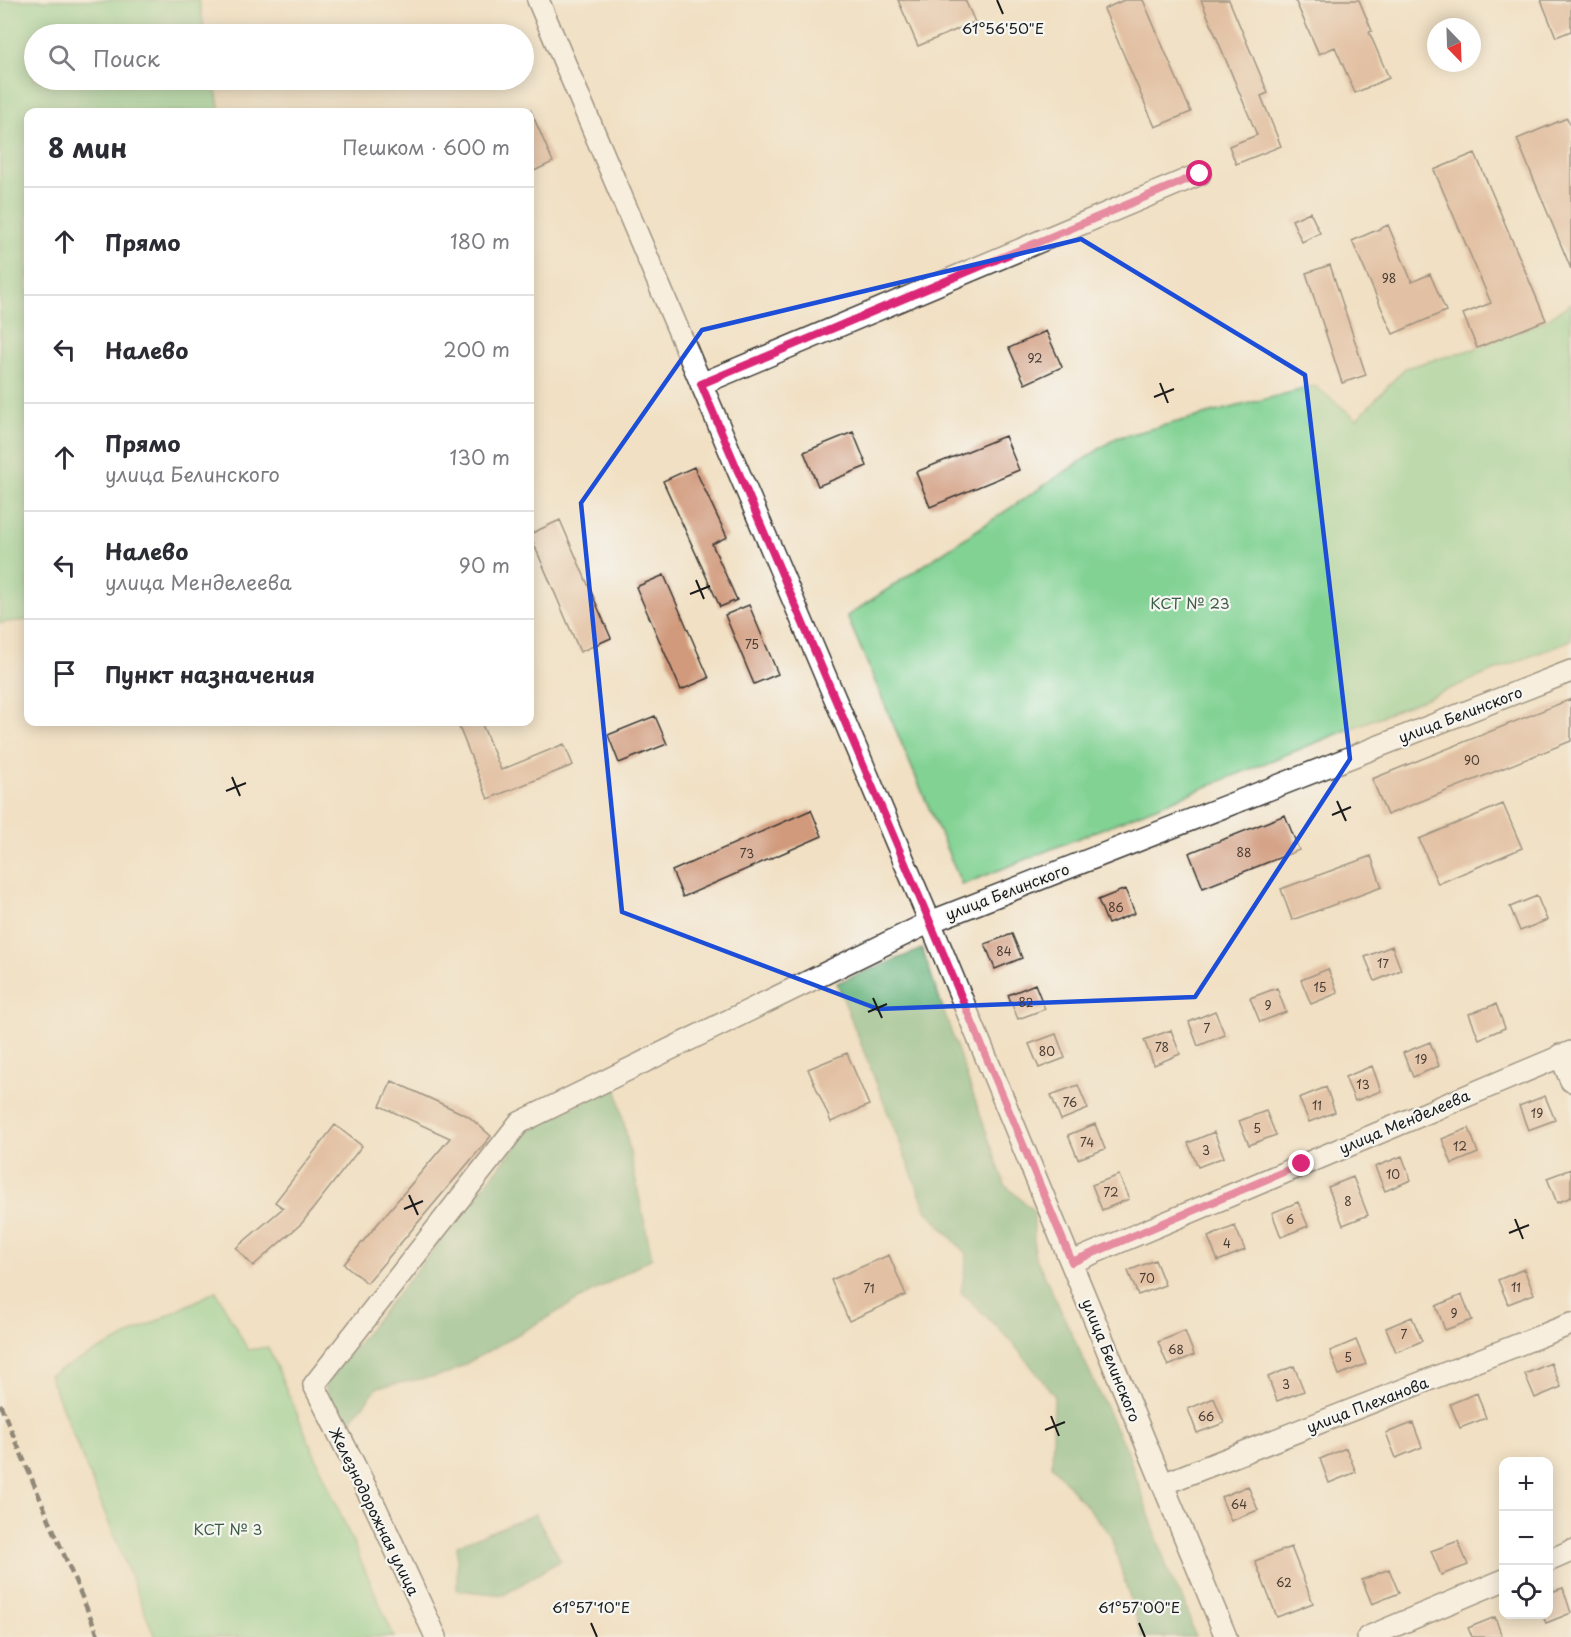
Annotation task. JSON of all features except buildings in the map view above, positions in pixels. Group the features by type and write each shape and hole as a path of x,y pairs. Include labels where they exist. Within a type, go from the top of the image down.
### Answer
{"street":[{"path":"537,0 930,922"},
{"path":"701,384 1200,174"},
{"name":"улица Белинского","path":"1226,1637 930,922 1571,671"},
{"name":"Железнодорожная улица","path":"436,1637 376,1508 314,1385 519,1123 930,922"},
{"path":"1565,1053 1571,1081"},
{"name":"улица Менделеева","path":"1072,1262 1565,1053"},
{"name":"улица Плеханова","path":"1163,1484 1571,1324"},
{"path":"1553,1559 1571,1551"},
{"path":"1368,1637 1499,1582"}],"highlighted area":[{"path":"1081,239 1305,375 1350,759 1195,997 878,1009 622,912 581,503 702,330"}],"green space":[{"path":"0,0 199,0 203,24 24,24 24,90 216,90 219,108 24,108 24,620 0,623"},
{"name":"КСТ № 23","path":"1571,303 1571,640 962,885 847,616 1116,438 1315,386 1357,419 1405,368 1477,348 1546,320"},
{"path":"922,949 1005,1185 1034,1211 1034,1253 1129,1456 1170,1576 1185,1602 1195,1637 1142,1637 1110,1534 1052,1466 1054,1395 1012,1342 961,1292 967,1255 926,1210 837,983"},
{"path":"616,1085 652,1258 448,1374 378,1387 345,1427 324,1385 529,1130"},
{"name":"КСТ № 3","path":"216,1291 248,1350 268,1347 394,1637 155,1637 49,1375"},
{"path":"535,1514 561,1560 504,1595 457,1590 457,1545"}],"railway":[{"path":"0,1404 99,1637"}],"route":[{"path":"1200,174 701,384 1072,1262 1302,1164"}]}
